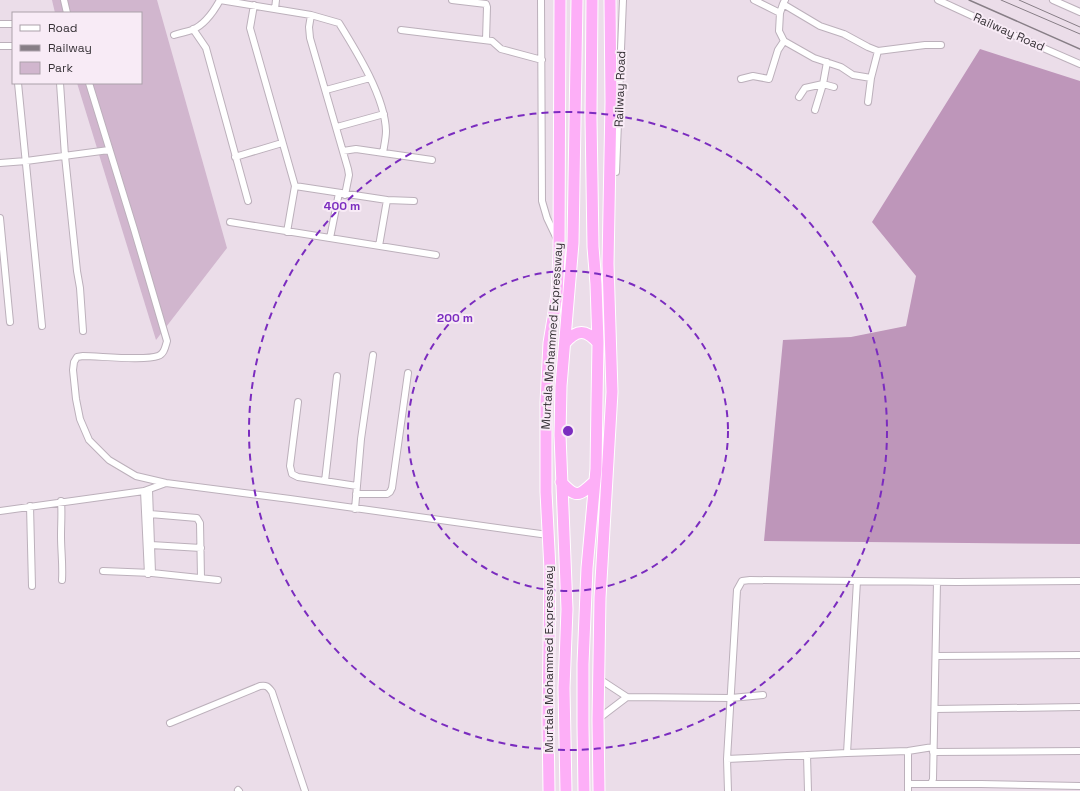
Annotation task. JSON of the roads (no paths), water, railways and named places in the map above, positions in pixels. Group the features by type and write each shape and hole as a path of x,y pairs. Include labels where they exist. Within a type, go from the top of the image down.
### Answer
{"highway":[{"name":"Murtala Mohammed Expressway","path":"549,791 548,720 550,569 545,444 549,343 557,294 559,244 560,0"},
{"name":"Murtala Mohammed Expressway","path":"566,791 564,688 567,609 560,435 561,386 573,243 577,0"},
{"path":"599,791 598,678 601,562 612,397 608,264 610,172 610,0"},
{"path":"584,791 583,664 587,568 595,481 598,343 593,239 591,117 593,3"},
{"path":"560,73 575,136"},
{"path":"559,244 572,267"},
{"path":"565,343 573,334 585,332 591,335 598,343"},
{"path":"561,482 571,493 578,494 583,492 595,481"}],"street":[{"path":"64,0 68,12"},
{"path":"174,35 193,29 211,14 220,0 275,9 339,23 370,78 378,96 384,114 386,132 383,153"},
{"path":"275,9 276,0"},
{"path":"452,0 486,4 486,40"},
{"path":"542,0 542,201 546,218 559,244"},
{"name":"Railway Road","path":"610,172 616,172 624,0"},
{"path":"754,0 780,13"},
{"name":"Railway Road","path":"938,0 1080,64"},
{"path":"1053,0 1080,12"},
{"path":"871,78 853,75 841,67 814,58 784,41 779,31 780,13 784,2 820,26 844,34 878,51 925,45 941,45"},
{"path":"254,6 250,28 295,186 287,232"},
{"path":"311,16 309,27 310,38 337,127 349,174 330,238"},
{"path":"0,24 12,24"},
{"path":"193,29 206,48 248,201"},
{"path":"401,30 492,41 501,49 542,60"},
{"path":"741,79 753,76 769,79 778,50 784,41"},
{"path":"0,46 12,46"},
{"path":"868,102 871,78 878,51"},
{"path":"815,110 823,84 827,62"},
{"path":"326,90 370,78"},
{"path":"18,84 42,326"},
{"path":"60,84 65,156 80,288 83,331"},
{"path":"88,84 134,229 167,341 164,352 158,356 147,358 83,356 74,362 73,370 76,399 80,419 89,440 109,460 136,476 166,483 220,489 548,535"},
{"path":"799,97 805,88 823,84 834,87"},
{"path":"337,127 384,114"},
{"path":"235,157 282,143"},
{"path":"343,151 356,149 432,160"},
{"path":"0,163 109,150"},
{"path":"295,186 387,200 414,201"},
{"path":"379,246 387,200"},
{"path":"0,218 10,322"},
{"path":"230,222 436,255"},
{"path":"355,508 361,439 373,355"},
{"path":"356,494 387,494 392,488 408,373"},
{"path":"325,481 337,376"},
{"path":"298,402 290,466 292,474 298,477 357,486"},
{"path":"0,511 146,490 166,483"},
{"path":"146,490 150,514 150,573"},
{"path":"146,490 150,573"},
{"path":"61,502 62,580"},
{"path":"30,506 32,586"},
{"path":"150,514 196,518 200,523 201,578"},
{"path":"151,545 201,548"},
{"path":"103,571 150,573 218,580"},
{"path":"728,791 731,698 738,590 742,581 938,582 1080,580"},
{"path":"847,753 857,581"},
{"path":"931,784 933,779 938,582"},
{"path":"936,656 1080,655"},
{"path":"598,678 627,697 731,698 763,695"},
{"path":"170,723 260,686 265,685 269,687 305,791"},
{"path":"598,720 627,697"},
{"path":"935,709 1080,707"},
{"path":"728,759 808,754 933,750 1080,751"},
{"path":"908,752 908,788 931,784 1080,786"},
{"path":"808,754 808,791"}],"tram line":[{"path":"1001,0 1080,34"},
{"path":"1019,0 1080,27"}],"railway":[{"path":"969,0 1080,49"}]}
